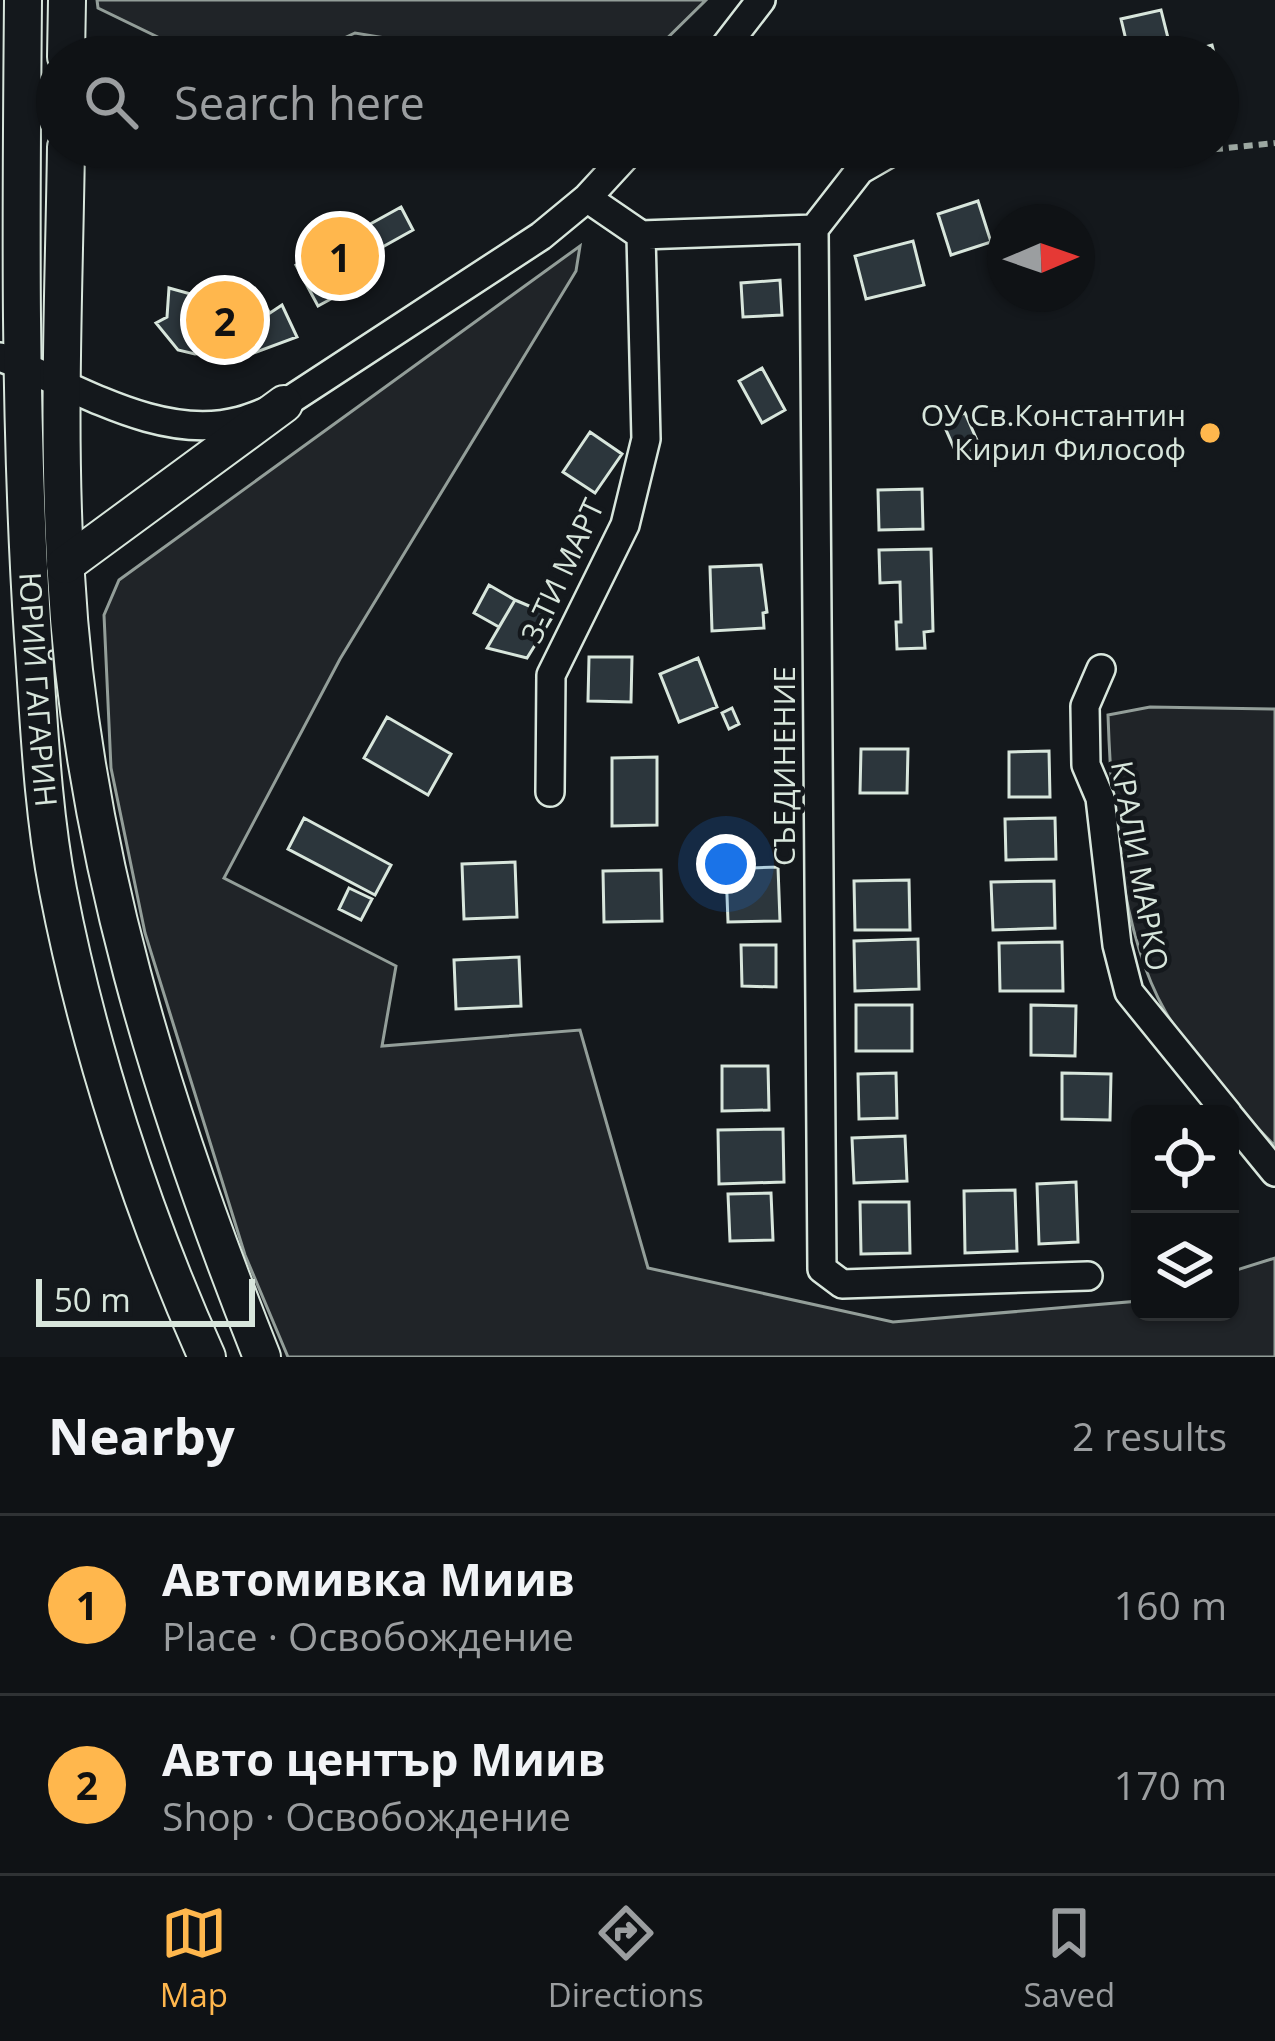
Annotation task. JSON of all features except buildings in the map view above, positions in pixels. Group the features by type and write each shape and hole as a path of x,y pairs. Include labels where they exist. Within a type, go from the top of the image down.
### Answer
{"street":[{"name":"ЮРИЙ ГАГАРИН","path":"23,0 10,361 57,886 80,991 112,1099 181,1300 207,1357"},
{"path":"66,36 67,0"},
{"path":"733,36 761,0"},
{"name":"ЮРИЙ ГАГАРИН","path":"66,168 65,565 80,724 98,841 161,1083 262,1357"},
{"path":"65,565 284,404 541,236 615,168"},
{"path":"587,198 641,235 814,230 863,168"},
{"name":"СЪЕДИНЕНИЕ","path":"814,230 822,1269 842,1284 1088,1276"},
{"name":"3-ТИ МАРТ","path":"550,791 551,675 626,525 646,439 641,235"},
{"path":"10,361 133,411 206,425 238,422 284,404"},
{"name":"КРАЛИ МАРКО","path":"1101,669 1085,706 1085,765 1100,798 1117,945 1129,992 1220,1105"},
{"name":"КРАЛИ МАРКО","path":"1239,1128 1275,1172"}],"path":[{"path":"1239,147 1275,143"}],"shaded area":[{"path":"97,0 706,0 669,36 156,36 98,8"},
{"path":"580,246 576,271 340,659 224,878 396,966 382,1046 580,1030 648,1268 893,1322 1131,1302 1131,1321 1239,1321 1239,1269 1275,1258 1275,1357 288,1357 245,1255 145,933 111,768 104,615 119,580"},
{"path":"1150,707 1275,709 1275,1146 1189,1047 1150,979 1121,867 1108,715"}],"place":[{"name":"Автомивка Миив","path":"340,256"},
{"name":"Авто център Миив","path":"225,320"},
{"name":"ОУ Св.Константин Кирил Философ","path":"1210,433"}]}
